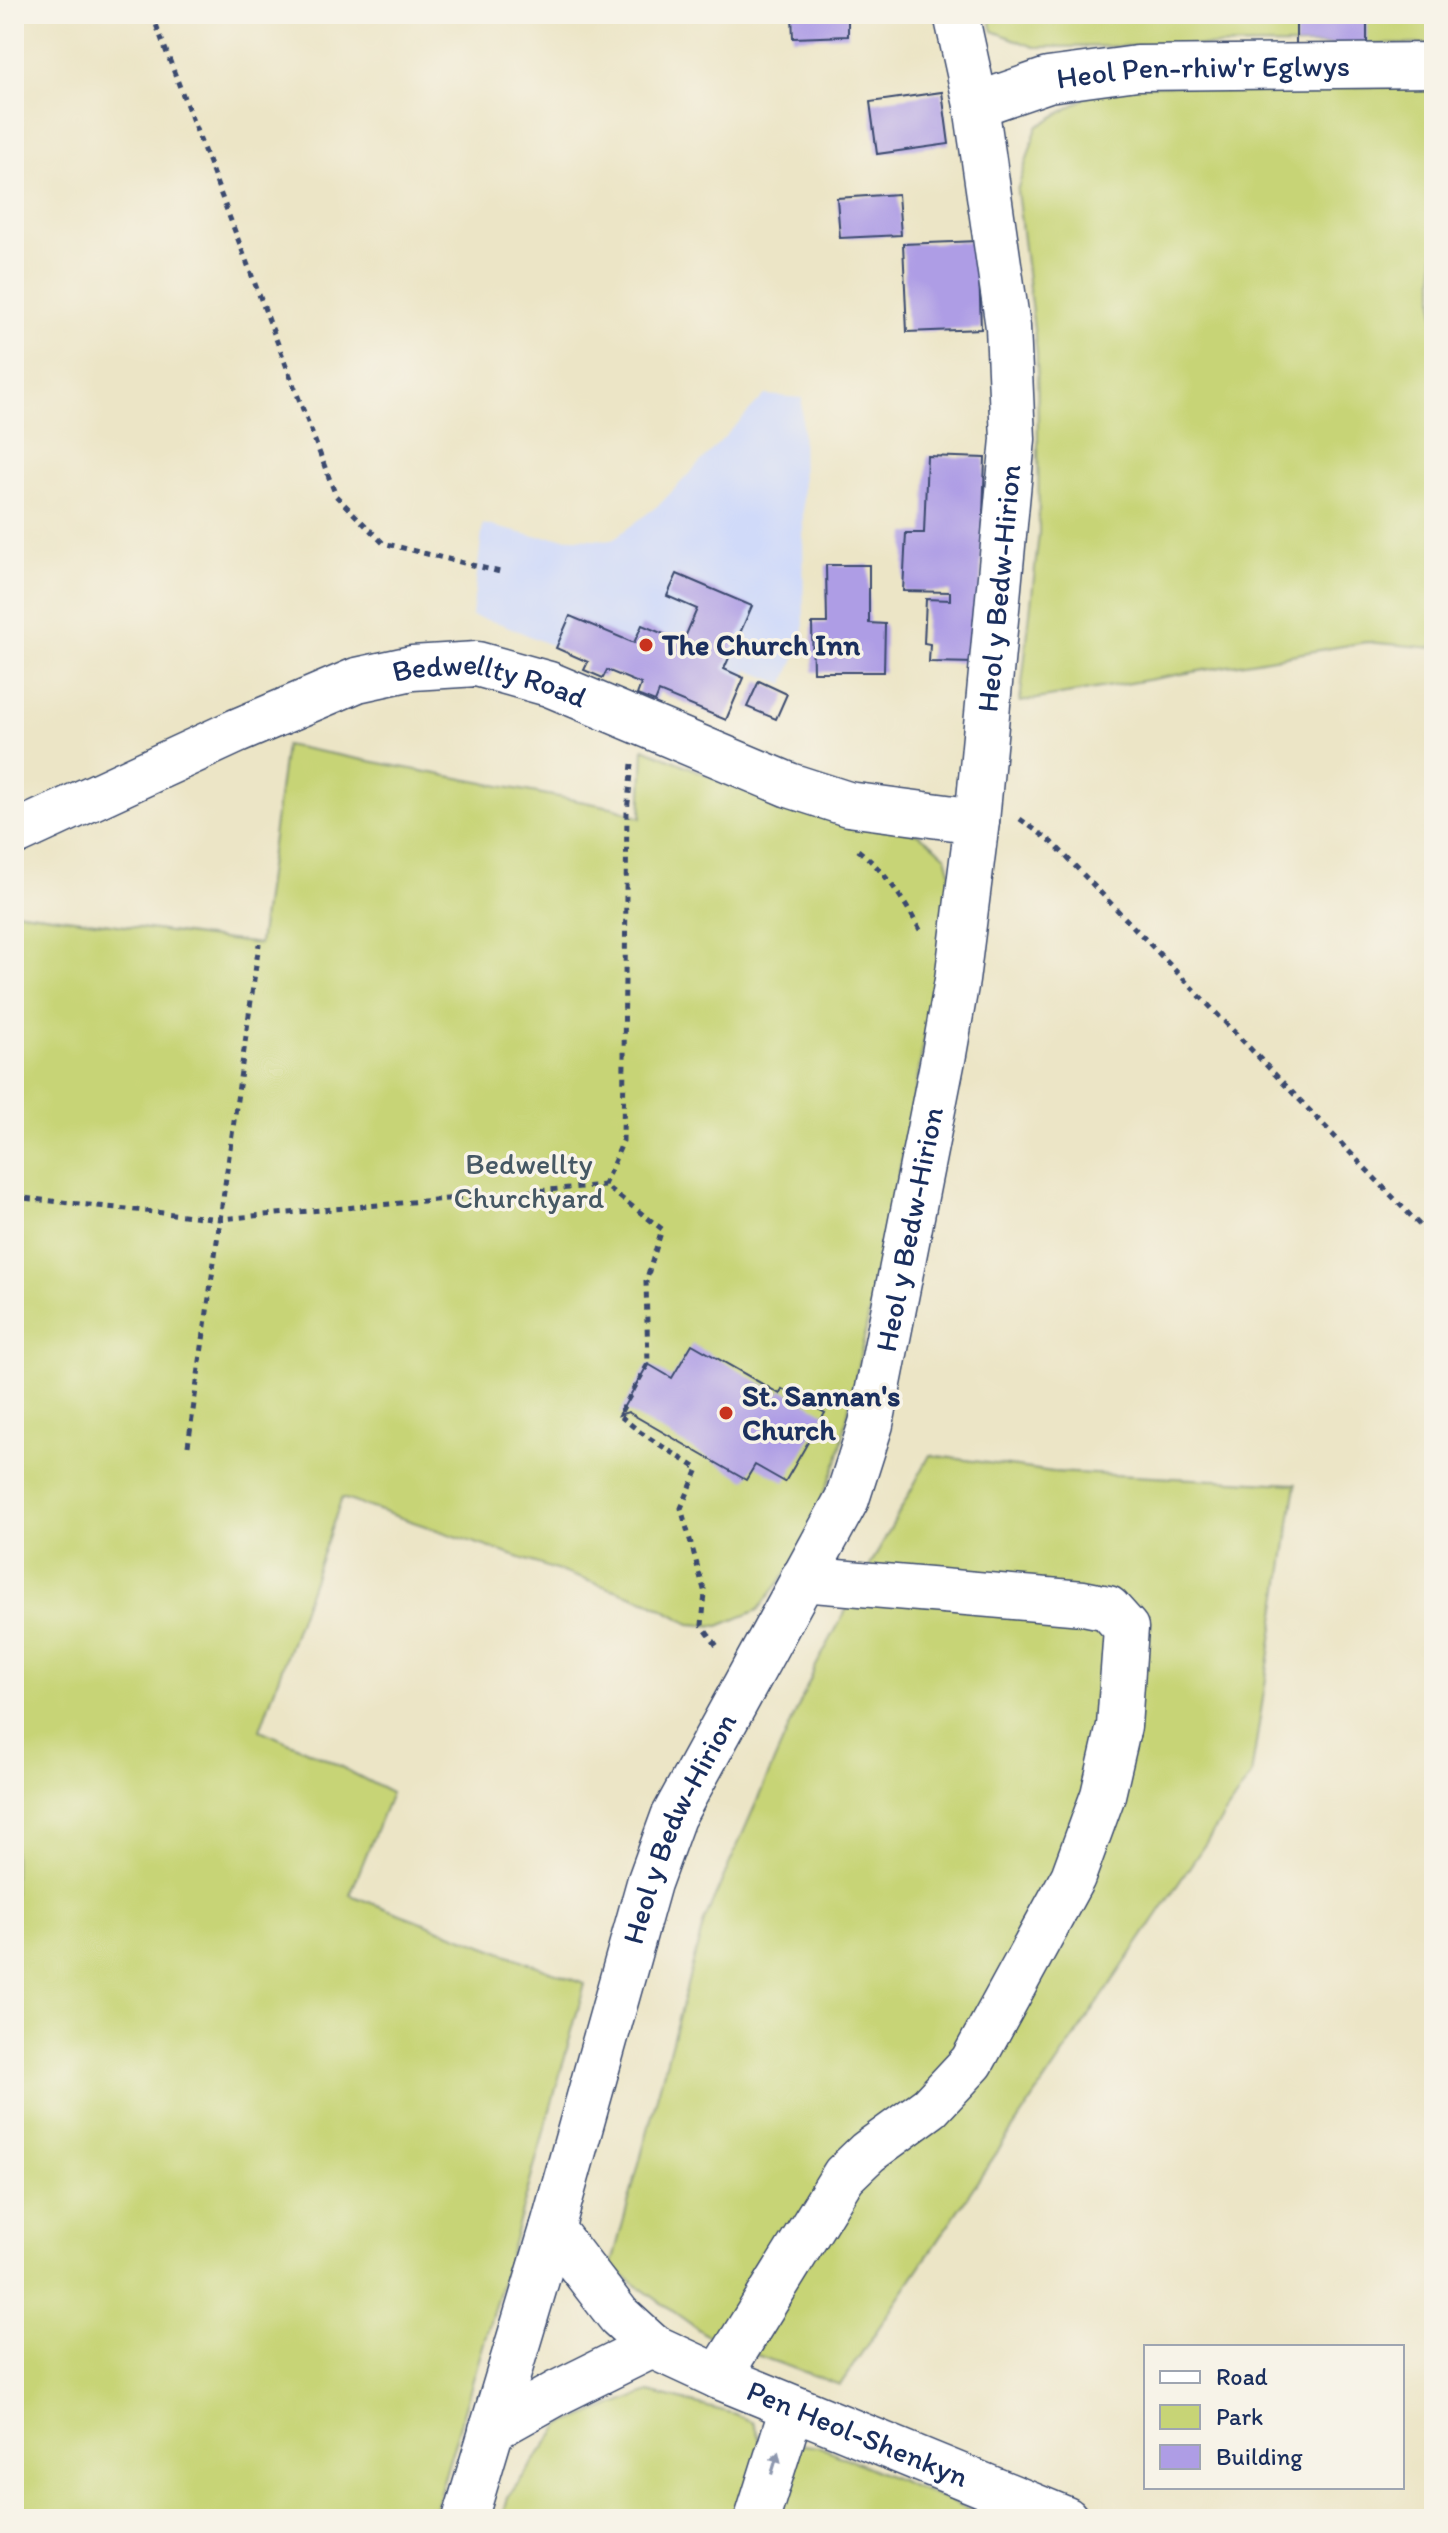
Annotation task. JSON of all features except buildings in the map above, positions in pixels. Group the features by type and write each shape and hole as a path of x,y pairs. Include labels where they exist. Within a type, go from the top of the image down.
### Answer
{"street":[{"name":"Heol y Bedw-Hirion","path":"465,2519 552,2229 649,1883 673,1817 847,1499 871,1424 957,980 977,815 1013,439 1008,327 976,105 956,14"},
{"name":"Heol Pen-rhiw'r Eglwys","path":"976,105 1048,80 1137,68 1434,65"},
{"name":"Bedwellty Road","path":"14,834 237,731 357,680 412,668 477,664 549,684 789,785 848,804 977,815"},
{"path":"719,2377 844,2175 868,2152 930,2107 972,2062 1073,1877 1103,1795 1119,1726 1126,1628 1108,1608 1083,1603 802,1579"},
{"name":"Pen Heol-Shenkyn","path":"552,2229 619,2316 652,2346 792,2408 1066,2519"},
{"path":"491,2430 652,2346"},
{"path":"757,2519 792,2408"}],"path":[{"path":"152,14 336,496 383,543 500,572"},
{"path":"604,1185 623,1141 627,812"},
{"path":"977,815 1011,813 1052,842 1434,1240"},
{"path":"849,844 879,868 906,904 922,933"},
{"path":"188,1446 259,944"},
{"path":"14,1197 220,1219 604,1185 662,1229 646,1281 648,1364 619,1415 698,1469 681,1508 705,1593 702,1625 744,1684"}],"shaded area":[{"path":"765,395 802,398 804,638 784,684 748,670 726,720 660,692 655,702 637,695 641,684 608,670 603,678 584,670 587,661 502,624 472,616 483,524 533,536 612,540 660,504"}],"green space":[{"path":"988,14 1434,14 1434,44 1034,47 993,31"},
{"path":"1134,85 1434,87 1434,648 1366,642 1020,702 1039,533 1037,353 1017,191 1037,127 1092,94"},
{"name":"Bedwellty Churchyard","path":"285,745 616,808 641,818 644,748 746,791 918,834 946,856 953,881 938,992 931,1000 911,1117 838,1460 796,1561 758,1610 719,1626 690,1624 648,1601 342,1498 260,1730 324,1758 391,1793 350,1895 585,1984 432,2519 14,2519 14,911 259,944"},
{"path":"930,1455 1053,1472 1296,1484 1251,1776 840,2385 712,2339 611,2267 704,1922 816,1666"},
{"path":"649,2392 735,2414 753,2423 764,2450 796,2444 820,2447 991,2519 502,2519 508,2497 561,2425"}],"place":[{"name":"The Church Inn","path":"646,645"},
{"name":"St. Sannan's Church","path":"726,1413"}]}
